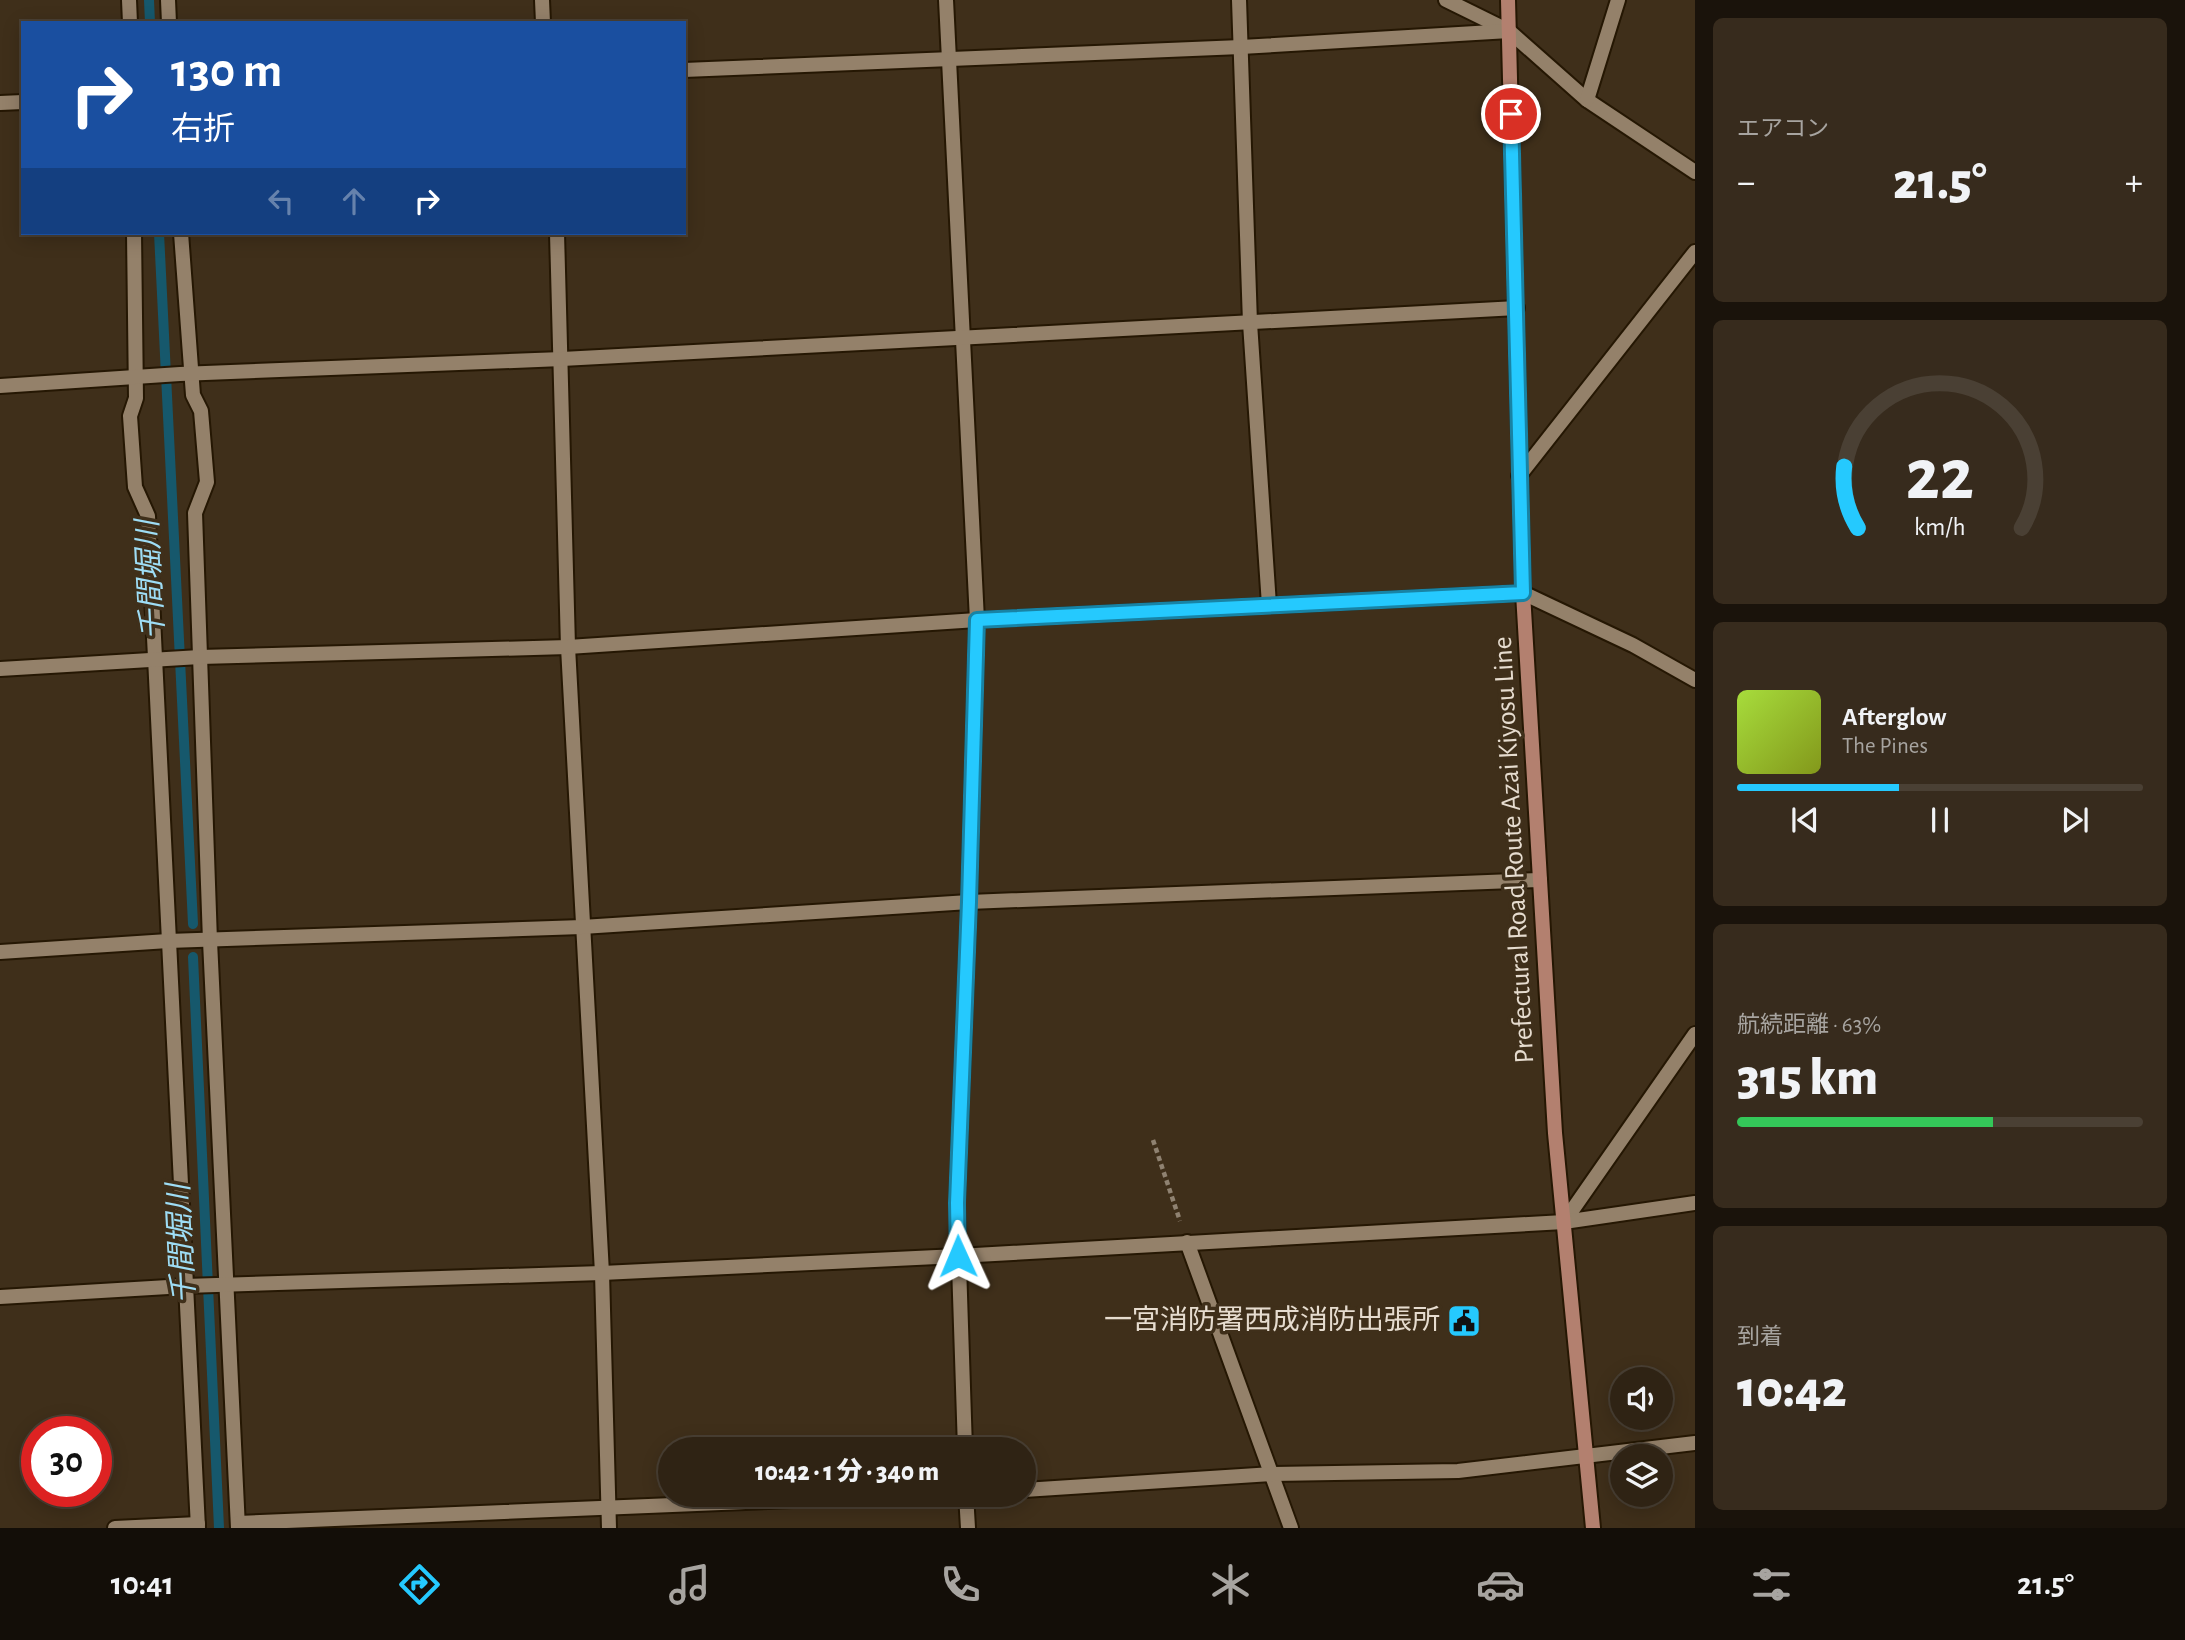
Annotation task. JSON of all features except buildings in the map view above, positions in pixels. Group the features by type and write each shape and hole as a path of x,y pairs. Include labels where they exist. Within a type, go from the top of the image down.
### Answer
{"main road":[{"name":"Prefectural Road Route Azai Kiyosu Line","path":"1508,0 1523,593 1555,1133 1593,1528"}],"street":[{"path":"129,0 130,21"},
{"path":"168,0 169,21"},
{"path":"542,0 543,21"},
{"path":"946,0 977,620 957,1203 965,1437"},
{"path":"1239,0 1250,323 1269,605"},
{"path":"1446,0 1509,31 1587,100 1695,172"},
{"path":"1587,100 1618,0"},
{"path":"686,70 1241,47 1509,31"},
{"path":"0,103 21,102"},
{"path":"114,1528 198,1526 190,1285 168,941 159,659 148,516 135,487 130,416 135,398 134,235"},
{"path":"181,235 186,374 201,411 207,482 195,513 197,657 210,940 221,1285 238,1525 658,1506"},
{"path":"558,235 568,647 602,1273 609,1528"},
{"path":"1519,477 1695,252"},
{"path":"0,386 186,374 562,359 1517,309"},
{"path":"0,669 197,657 568,647 977,620 1523,593 1633,645 1695,680"},
{"path":"0,951 168,941 582,928 969,902 1540,880"},
{"path":"1564,1222 1695,1034"},
{"path":"0,1297 190,1285 602,1273 958,1256 1564,1222 1695,1203"},
{"path":"1187,1242 1291,1528"},
{"path":"1036,1489 1273,1474 1458,1471 1695,1443"},
{"path":"967,1507 968,1528"}],"path":[{"path":"1153,1140 1187,1242"}],"waterway":[{"name":"千間堀川","path":"149,0 150,21"},
{"name":"千間堀川","path":"159,235 193,924"},
{"name":"千間堀川","path":"193,957 219,1528"}],"place":[{"name":"一宮消防署西成消防出張所","path":"1464,1321"}],"route":[{"path":"958,1256 957,1203 977,620 1523,593 1511,114"}]}
